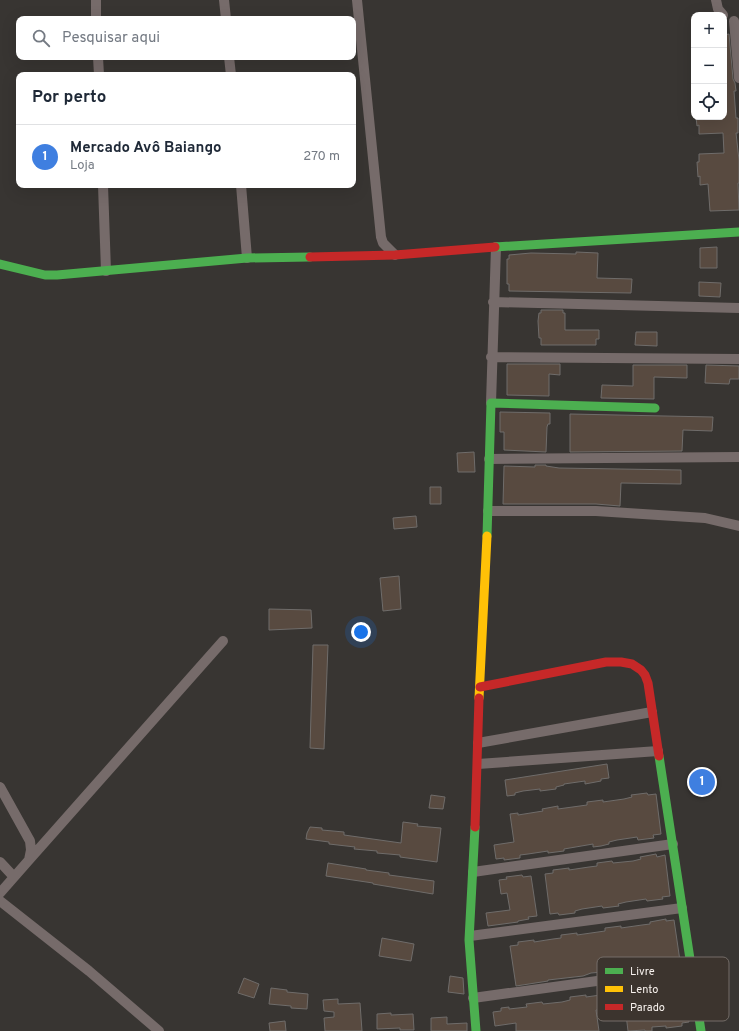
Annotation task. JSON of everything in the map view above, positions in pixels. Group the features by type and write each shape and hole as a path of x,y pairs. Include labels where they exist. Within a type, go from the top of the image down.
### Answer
{"street":[{"path":"96,0 96,16"},
{"path":"224,0 226,16"},
{"path":"357,0 381,237 383,243 395,255"},
{"path":"716,0 718,8 721,12"},
{"path":"727,16 737,21 739,78"},
{"path":"98,60 99,72"},
{"path":"229,60 231,72"},
{"path":"103,188 106,271"},
{"path":"241,188 247,258"},
{"path":"0,264 45,275 57,275 247,258 395,255 496,247 739,232"},
{"path":"476,1031 470,936 474,872 488,511 491,356 496,247"},
{"path":"493,302 739,308"},
{"path":"491,356 739,359"},
{"path":"490,403 655,408"},
{"path":"489,459 739,457"},
{"path":"488,511 596,512 705,518 739,526"},
{"path":"0,893 223,641"},
{"path":"480,687 606,662 620,661 635,663 644,672 648,683 690,957"},
{"path":"478,743 652,712"},
{"path":"478,764 658,750"},
{"path":"0,787 30,841 31,850 29,860"},
{"path":"474,872 673,844"},
{"path":"0,862 14,877"},
{"path":"0,901 89,971 159,1031"},
{"path":"470,936 682,908"},
{"path":"473,998 597,981"},
{"path":"700,1021 701,1031"}],"building":[{"path":"727,34 729,34 733,79 736,91 734,91 736,118 738,118 738,133 736,133 739,160 739,210 710,211 708,184 700,185 697,162 699,162 699,154 724,153 723,133 699,134 699,125 697,126 696,120 727,120"},
{"path":"717,247 717,268 700,268 700,248"},
{"path":"576,252 598,253 597,278 632,279 631,293 509,291 509,284 507,284 507,259 509,259 509,255 531,253 576,254"},
{"path":"699,282 721,283 720,297 699,296"},
{"path":"541,310 563,310 563,313 565,313 565,330 599,330 599,339 596,339 596,345 541,345 538,321"},
{"path":"636,332 657,332 657,346 635,345"},
{"path":"507,364 560,364 560,375 549,374 549,396 507,395"},
{"path":"633,365 687,365 687,378 654,377 654,399 601,398 602,385 633,386"},
{"path":"706,365 739,366 739,379 730,379 729,384 705,383"},
{"path":"500,412 550,413 550,424 548,424 547,427 546,452 504,450 504,432 500,432"},
{"path":"570,414 713,417 712,431 683,430 682,451 570,452"},
{"path":"474,452 475,472 458,472 457,453"},
{"path":"535,465 546,465 559,468 681,470 681,484 621,483 620,506 596,504 503,504 504,466 535,467"},
{"path":"430,487 441,487 441,504 430,504"},
{"path":"416,516 417,527 394,529 393,518"},
{"path":"399,576 401,609 383,611 380,578"},
{"path":"269,609 311,610 312,628 269,630"},
{"path":"313,645 328,645 324,749 310,748"},
{"path":"607,764 609,778 601,779 601,781 585,784 585,781 564,784 556,787 556,789 523,791 515,793 515,795 507,796 505,780"},
{"path":"647,793 648,795 656,794 661,834 653,835 654,838 638,840 637,837 609,842 609,844 601,846 593,847 593,844 564,849 564,851 548,853 548,851 520,855 520,858 504,860 504,858 496,859 494,845 514,842 510,814 518,813 518,815 543,811 542,809 558,806 558,809 587,805 587,802 603,800 603,802 624,799 632,797 631,795"},
{"path":"431,795 445,797 443,809 429,808"},
{"path":"403,822 418,824 417,826 441,828 437,862 400,857 400,855 377,853 377,851 354,849 355,847 329,844 329,842 306,839 310,827 322,828 322,830 344,832 344,835 401,843"},
{"path":"656,854 657,857 665,855 670,896 662,897 663,899 647,901 646,899 626,902 618,904 619,906 603,908 602,906 582,909 575,911 575,913 559,915 558,913 550,914 545,874 553,873 553,870 569,868 569,870 597,866 597,863 633,861 641,859 640,857"},
{"path":"328,863 389,873 389,875 434,881 433,894 326,876"},
{"path":"522,875 523,877 531,876 537,916 528,917 529,919 518,922 488,926 486,913 510,910 507,893 501,894 499,880 507,879 506,877"},
{"path":"666,919 666,921 674,920 679,957 597,957 597,972 516,986 510,946 518,945 518,942 534,940 534,942 561,938 561,935 577,933 577,935 605,931 605,928 621,926 621,928 650,924 650,922"},
{"path":"382,938 414,944 411,961 379,956"},
{"path":"450,976 463,978 464,994 448,992"},
{"path":"244,978 259,984 254,998 238,993"},
{"path":"271,988 287,990 287,992 308,994 307,1009 269,1004"},
{"path":"586,995 586,997 597,995 596,1010 599,1031 516,1031 516,1023 495,1026 493,1012 501,1011 501,1008 509,1007 509,1009 527,1007 526,1004 562,1002 570,1000 570,997"},
{"path":"338,999 338,1004 360,1003 362,1031 325,1031 324,1018 334,1017 334,1012 324,1011 323,1000"},
{"path":"391,1013 391,1015 413,1014 414,1030 400,1030 400,1028 377,1029 377,1014"},
{"path":"447,1017 447,1024 467,1023 467,1031 431,1031 431,1018"},
{"path":"285,1021 286,1031 270,1031 269,1023"},
{"path":"627,1021 689,1021 682,1023 682,1026 666,1028 666,1026 652,1027 652,1031 628,1031"}],"traffic: fast":[{"path":"495,247 739,232"},
{"path":"0,264 45,275 57,275 247,258 310,257"},
{"path":"487,536 491,403 655,408"},
{"path":"659,756 690,957"},
{"path":"475,827 469,940 476,1031"},
{"path":"699,1021 701,1031"}],"traffic: slow":[{"path":"479,698 487,536"}],"traffic: jam":[{"path":"310,257 395,255 495,247"},
{"path":"480,687 606,662 632,664 641,670 648,683 659,756"},
{"path":"475,827 479,698"}],"place":[{"name":"Mercado Avô Baiango","path":"702,782"}]}
